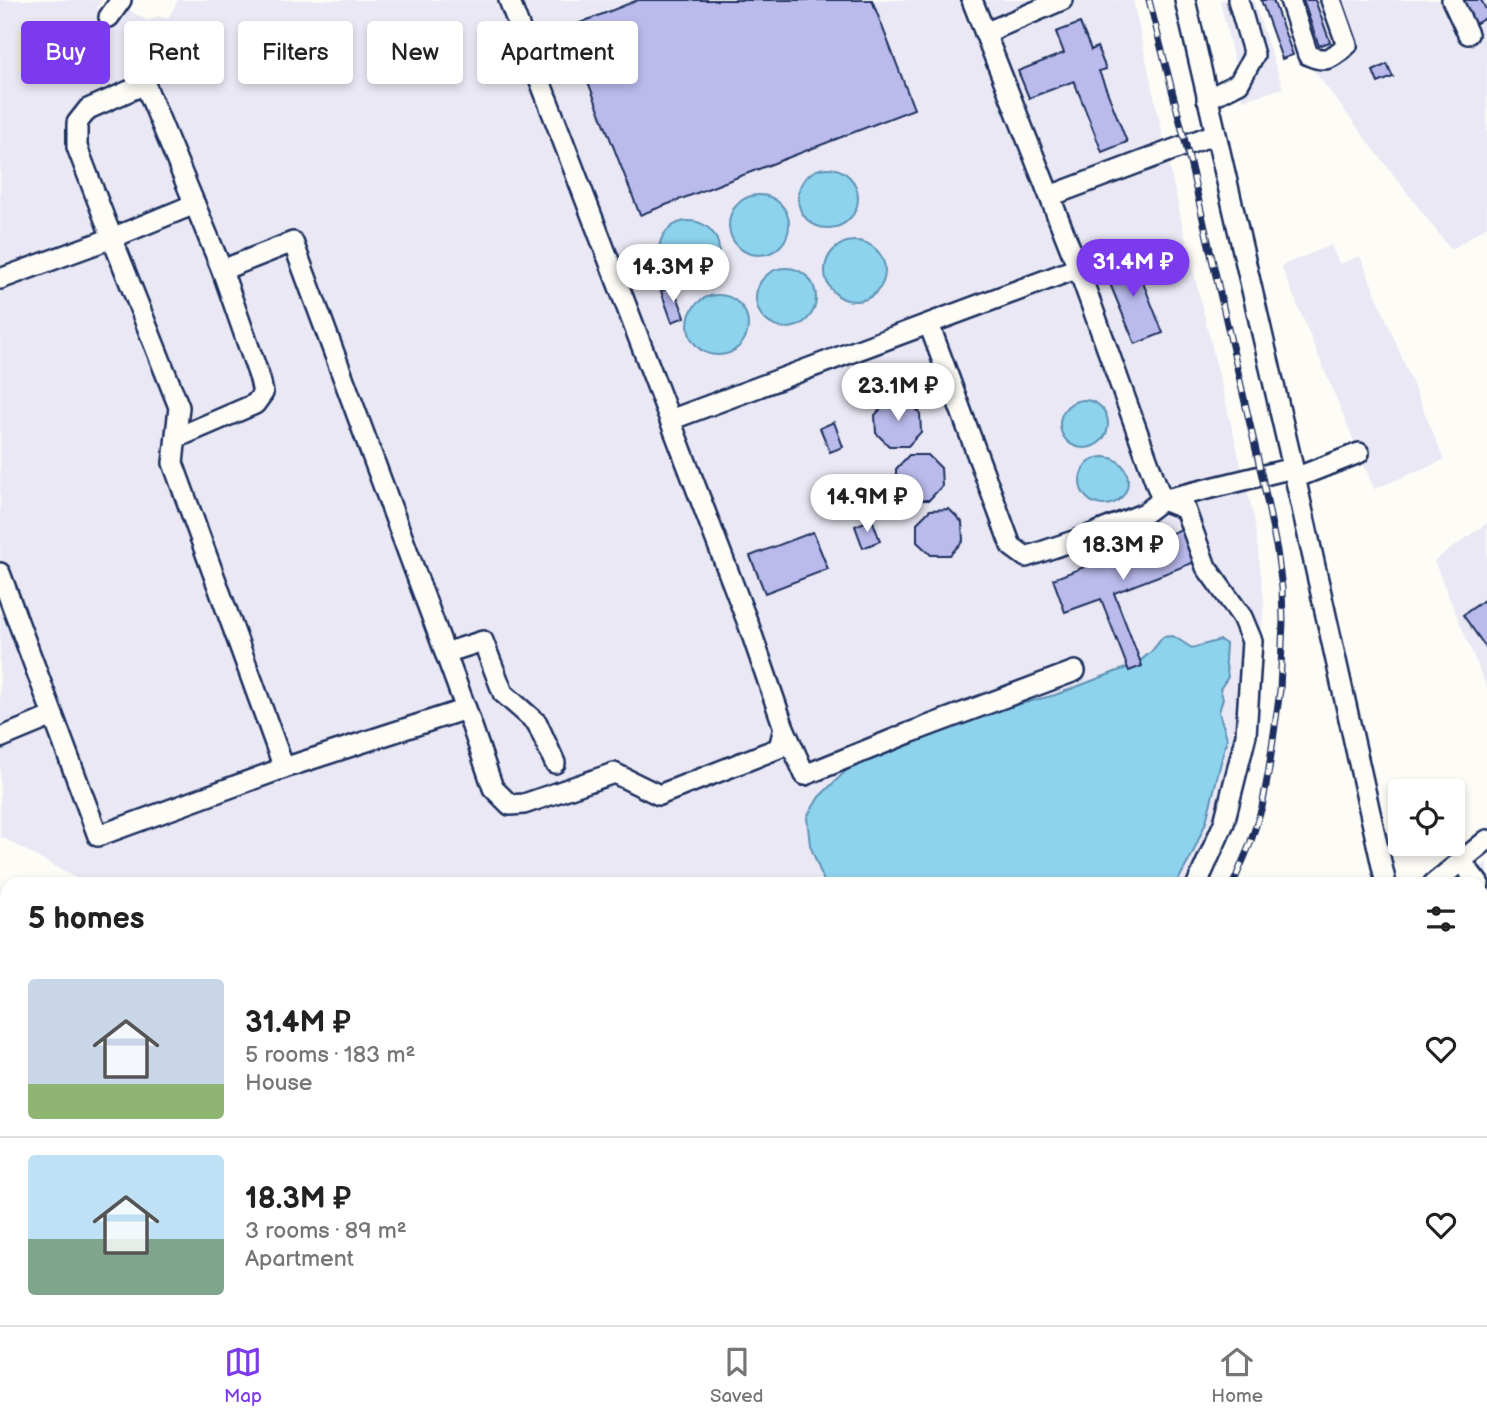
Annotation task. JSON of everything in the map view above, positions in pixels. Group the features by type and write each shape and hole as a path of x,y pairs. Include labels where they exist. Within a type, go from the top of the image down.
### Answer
{"street":[{"path":"109,17 121,0"},
{"path":"509,0 749,626 784,728 805,775 1075,671"},
{"path":"972,0 1078,268 1162,500 1185,509 1206,567 1241,617 1252,641 1246,735 1224,823 1201,877"},
{"path":"985,33 1062,0"},
{"path":"1185,0 1384,877"},
{"path":"1207,99 1240,83 1254,55 1238,0"},
{"path":"1290,0 1308,55 1319,60 1332,57 1347,45 1331,0"},
{"path":"1452,0 1468,34"},
{"path":"176,438 255,404 262,393 260,379 222,270 145,84 88,109 78,123 77,147 179,407 173,463 284,768"},
{"path":"1050,195 1215,134"},
{"path":"0,279 195,204"},
{"path":"222,270 293,242 493,788 510,805 524,804 614,773 659,795 779,748 784,728"},
{"path":"670,420 1078,268"},
{"path":"929,324 1011,546 1026,557 1144,513 1162,500 1294,473 1359,453"},
{"path":"0,573 98,836 284,768 466,709"},
{"path":"445,653 483,641 503,694 537,723 555,763"},
{"path":"0,738 53,716"},
{"path":"1442,877 1487,840"},
{"path":"1461,861 1474,877"}],"shaded area":[{"path":"0,0 102,0 97,7 115,21 126,8 148,21 159,16 168,19 178,0 1133,0 1184,233 1254,518 1264,601 1253,741 1208,877 73,877 0,836"},
{"path":"1220,0 1253,0 1283,88 1243,100"},
{"path":"1282,0 1487,0 1487,226 1451,250 1305,59"},
{"path":"1331,245 1339,264 1360,256 1444,460 1374,489 1281,266"},
{"path":"1487,523 1487,688 1434,561"},
{"path":"1487,862 1487,877 1467,877"}],"water":[{"path":"828,168 845,173 853,181 858,198 853,215 845,223 828,228 811,223 803,215 798,198 803,181 811,173"},
{"path":"759,195 776,200 784,208 789,225 784,242 776,250 759,255 742,250 734,242 729,225 734,208 742,200"},
{"path":"689,221 706,226 714,234 719,251 714,268 706,276 689,281 672,276 664,268 659,251 664,234 672,226"},
{"path":"855,241 872,246 880,254 885,271 880,288 872,296 855,301 838,296 830,288 825,271 830,254 838,246"},
{"path":"786,268 803,273 811,281 816,298 811,315 803,323 786,328 769,323 761,315 756,298 761,281 769,273"},
{"path":"718,295 735,300 743,308 748,325 743,342 735,350 718,355 701,350 693,342 688,325 693,308 701,300"},
{"path":"1084,400 1101,407 1108,424 1101,441 1084,448 1067,441 1060,424 1067,407"},
{"path":"1104,457 1121,464 1128,481 1121,498 1104,505 1087,498 1080,481 1087,464"},
{"path":"1173,636 1192,648 1220,640 1226,644 1228,677 1220,689 1223,698 1219,712 1227,738 1206,822 1180,877 822,877 810,845 807,817 819,797 854,763 994,711 1055,695 1136,664 1151,652 1163,637"}],"building":[{"path":"638,0 872,0 914,109 640,215 589,84 638,84 638,21 585,21"},
{"path":"1261,0 1273,0 1293,55 1282,59"},
{"path":"1303,0 1315,0 1330,42 1319,46"},
{"path":"1453,0 1481,0 1487,17 1468,28"},
{"path":"1080,23 1091,50 1097,47 1106,69 1099,71 1127,142 1102,152 1074,81 1029,98 1018,71 1064,53 1056,32"},
{"path":"1387,64 1393,77 1378,83 1373,71"},
{"path":"1132,255 1163,333 1135,344 1103,267"},
{"path":"673,286 685,317 672,322 661,291"},
{"path":"907,400 920,413 921,432 908,446 889,446 876,433 875,415 888,401"},
{"path":"834,422 843,447 830,452 820,428"},
{"path":"909,455 928,455 941,468 942,486 929,500 910,500 896,488 896,469"},
{"path":"949,509 962,522 963,541 950,555 931,555 917,542 917,523 930,510"},
{"path":"872,519 880,541 863,548 855,526"},
{"path":"1182,529 1195,562 1114,593 1142,666 1129,671 1101,599 1065,612 1053,579"},
{"path":"813,532 828,569 765,593 750,556"},
{"path":"1487,598 1487,649 1463,615"}],"railway":[{"path":"1149,0 1186,145 1263,481 1282,588 1280,690 1269,769 1262,807 1236,877"}]}
